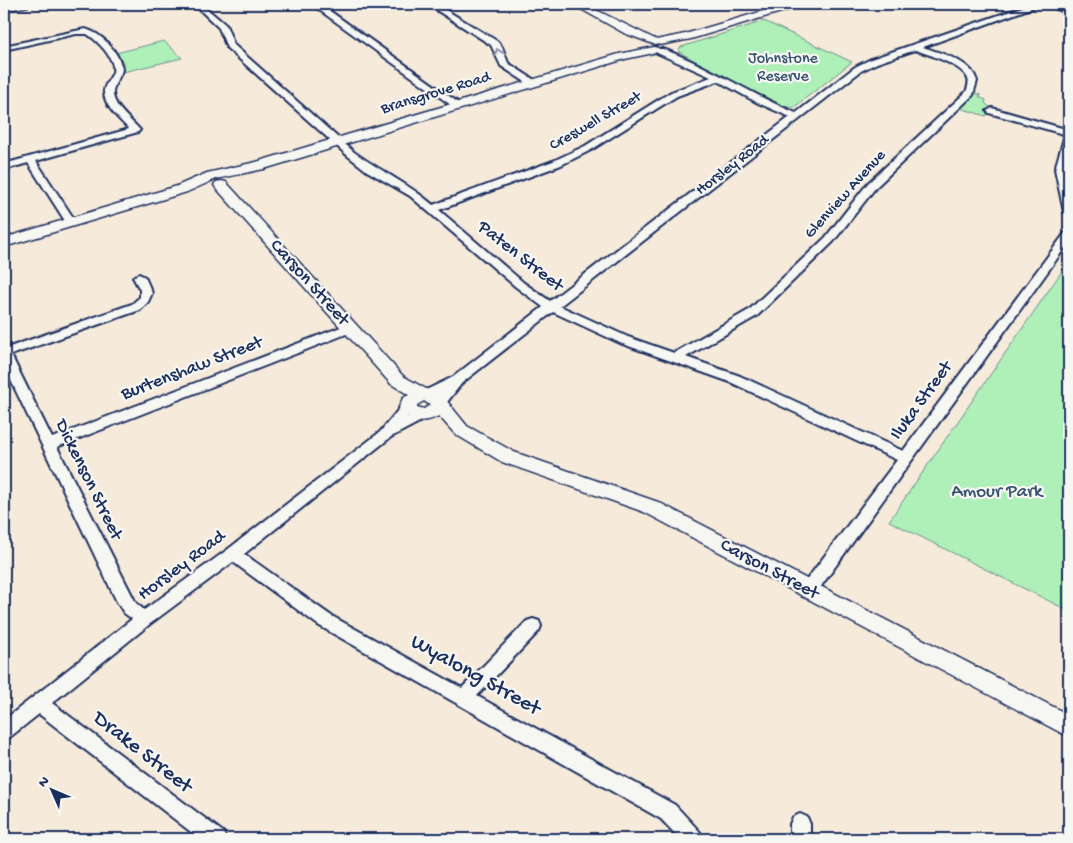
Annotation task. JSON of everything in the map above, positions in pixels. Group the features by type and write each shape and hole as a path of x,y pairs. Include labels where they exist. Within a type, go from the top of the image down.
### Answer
{"main road":[{"path":"4,8 24,4"},
{"name":"Bransgrove Road","path":"4,243 182,189 217,181 259,166 687,37 778,6 797,4"}],"street":[{"path":"315,4 458,106"},
{"path":"431,4 494,43 504,64 533,83"},
{"path":"577,4 777,109 796,116"},
{"name":"Horsley Road","path":"4,731 144,619 233,554 858,69 916,46 1038,4"},
{"path":"1047,4 1069,12"},
{"name":"Paten Street","path":"186,6 202,5 202,9 222,27 230,46 365,165 407,190 432,209 520,285 551,306 624,340 735,379 906,458"},
{"path":"4,48 87,29 117,61 118,69 109,87 108,95 112,103 135,130 4,166"},
{"name":"Glenview Avenue","path":"675,358 752,313 829,240 872,185 970,93 973,80 970,74 952,62 916,46"},
{"name":"Creswell Street","path":"432,209 557,163 588,148 667,98 717,78"},
{"path":"992,111 1069,133"},
{"path":"1069,138 1060,172 1069,212"},
{"path":"30,160 71,222"},
{"name":"Carson Street","path":"217,181 397,380 441,424 461,430 519,462 651,507 1069,727"},
{"name":"Iluka Street","path":"808,591 1069,235"},
{"path":"4,353 136,306 146,298 147,293 139,277"},
{"name":"Burtenshaw Street","path":"48,444 350,328"},
{"name":"Dickenson Street","path":"4,353 123,597 130,608 144,619"},
{"name":"Wyalong Street","path":"233,554 324,620 668,812 693,839"},
{"path":"464,698 533,626"},
{"name":"Drake Street","path":"40,704 216,839"}],"green space":[{"name":"Johnstone Reserve","path":"764,21 852,62 793,108 776,105 679,52 681,47"},
{"path":"164,41 182,58 123,72 124,64 116,53"},
{"path":"974,93 981,95 979,97 986,100 985,103 992,109 986,116 960,108"},
{"name":"Amour Park","path":"1069,261 1069,611 889,521"}]}
